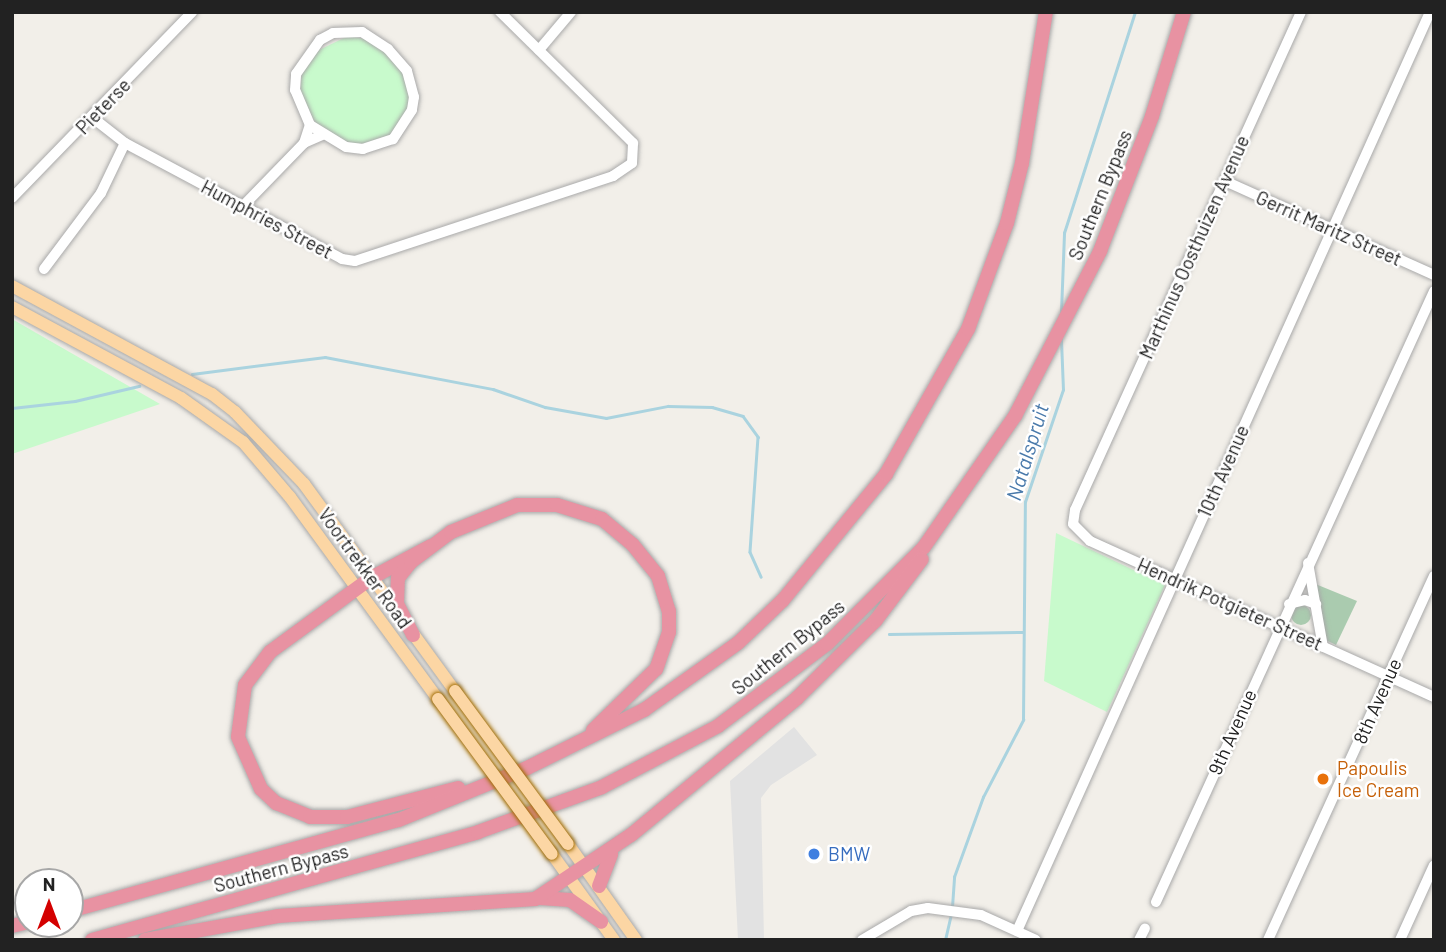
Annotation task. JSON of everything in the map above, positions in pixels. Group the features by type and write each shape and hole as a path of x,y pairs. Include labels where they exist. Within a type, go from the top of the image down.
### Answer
{"highway":[{"name":"Southern Bypass","path":"84,907 399,820 527,768 644,710 738,643 783,600 886,474 944,375 989,277 1022,163 1046,12"},
{"name":"Southern Bypass","path":"92,940 466,836 613,782 718,726 768,693 882,593 952,513 1015,416 1100,250 1153,116 1184,12"},
{"path":"527,768 379,810 326,820 293,813 261,789 237,737 245,685 270,652 371,578 497,509 557,505 602,519 647,560 658,576 669,611 664,650 642,686 579,743"},
{"path":"535,899 586,868 618,844 789,705 844,653 901,593 952,513"},
{"path":"413,635 397,604 398,578 431,546"},
{"path":"599,886 605,862 618,844"},
{"path":"145,940 278,915 535,899 570,900 601,922"}],"main road":[{"name":"Voortrekker Road","path":"12,286 212,394 235,412 304,484 636,940"},
{"name":"Voortrekker Road","path":"12,307 181,398 243,442 290,497 614,940"}],"street":[{"name":"Pieterse","path":"13,195 93,118 192,12"},
{"path":"500,12 539,50 571,12"},
{"name":"Marthinus Oosthuizen Avenue","path":"1087,483 1301,12"},
{"name":"10th Avenue","path":"1017,931 1430,12"},
{"path":"362,32 388,49 412,83 414,97 407,124 393,139 363,149 322,135 310,125 295,90 296,74 310,49 333,33 362,32"},
{"name":"Humphries Street","path":"93,118 125,143 342,259 355,261 613,176 632,163 633,143 539,50"},
{"path":"304,143 310,125"},
{"path":"244,205 304,143 322,135"},
{"path":"44,269 101,193 125,143"},
{"name":"Gerrit Maritz Street","path":"1224,181 1434,275"},
{"name":"9th Avenue","path":"1156,902 1278,627 1434,291"},
{"name":"Hendrik Potgieter Street","path":"1087,483 1072,517 1075,531 1434,697"},
{"path":"1308,563 1323,647"},
{"name":"8th Avenue","path":"1268,940 1434,576"},
{"path":"1289,604 1305,600 1316,604"},
{"path":"1400,940 1434,865"},
{"path":"862,940 911,911 928,908 976,914 1036,940"},
{"path":"1139,940 1144,928"}],"green space":[{"path":"348,36 366,39 382,50 402,70 411,90 409,111 391,135 363,145 347,143 316,124 300,93 302,72 317,51"},
{"path":"12,319 160,404 12,454"},
{"path":"1056,533 1165,585 1107,712 1044,681"},
{"path":"1313,583 1357,601 1336,645 1324,639"},
{"path":"1301,605 1308,608 1311,615 1308,622 1301,625 1294,622 1291,615 1294,608"}],"shaded area":[{"path":"794,727 817,755 771,785 761,798 764,940 738,940 730,781"}],"waterway":[{"name":"Natalspruit","path":"1061,312 1064,233 1135,12"},
{"name":"Natalspruit","path":"952,907 954,877 983,797 1023,720 1025,502 1063,390 1061,340"},
{"path":"192,374 325,357 493,389 545,407 606,418 668,406 712,407 743,416 758,437 750,552 761,577"},
{"path":"12,408 75,401 139,386"},
{"path":"889,634 1022,632"},
{"name":"Natalspruit","path":"945,940 951,914"}],"place":[{"name":"Papoulis Ice Cream","path":"1323,779"},
{"name":"BMW","path":"814,854"}]}
